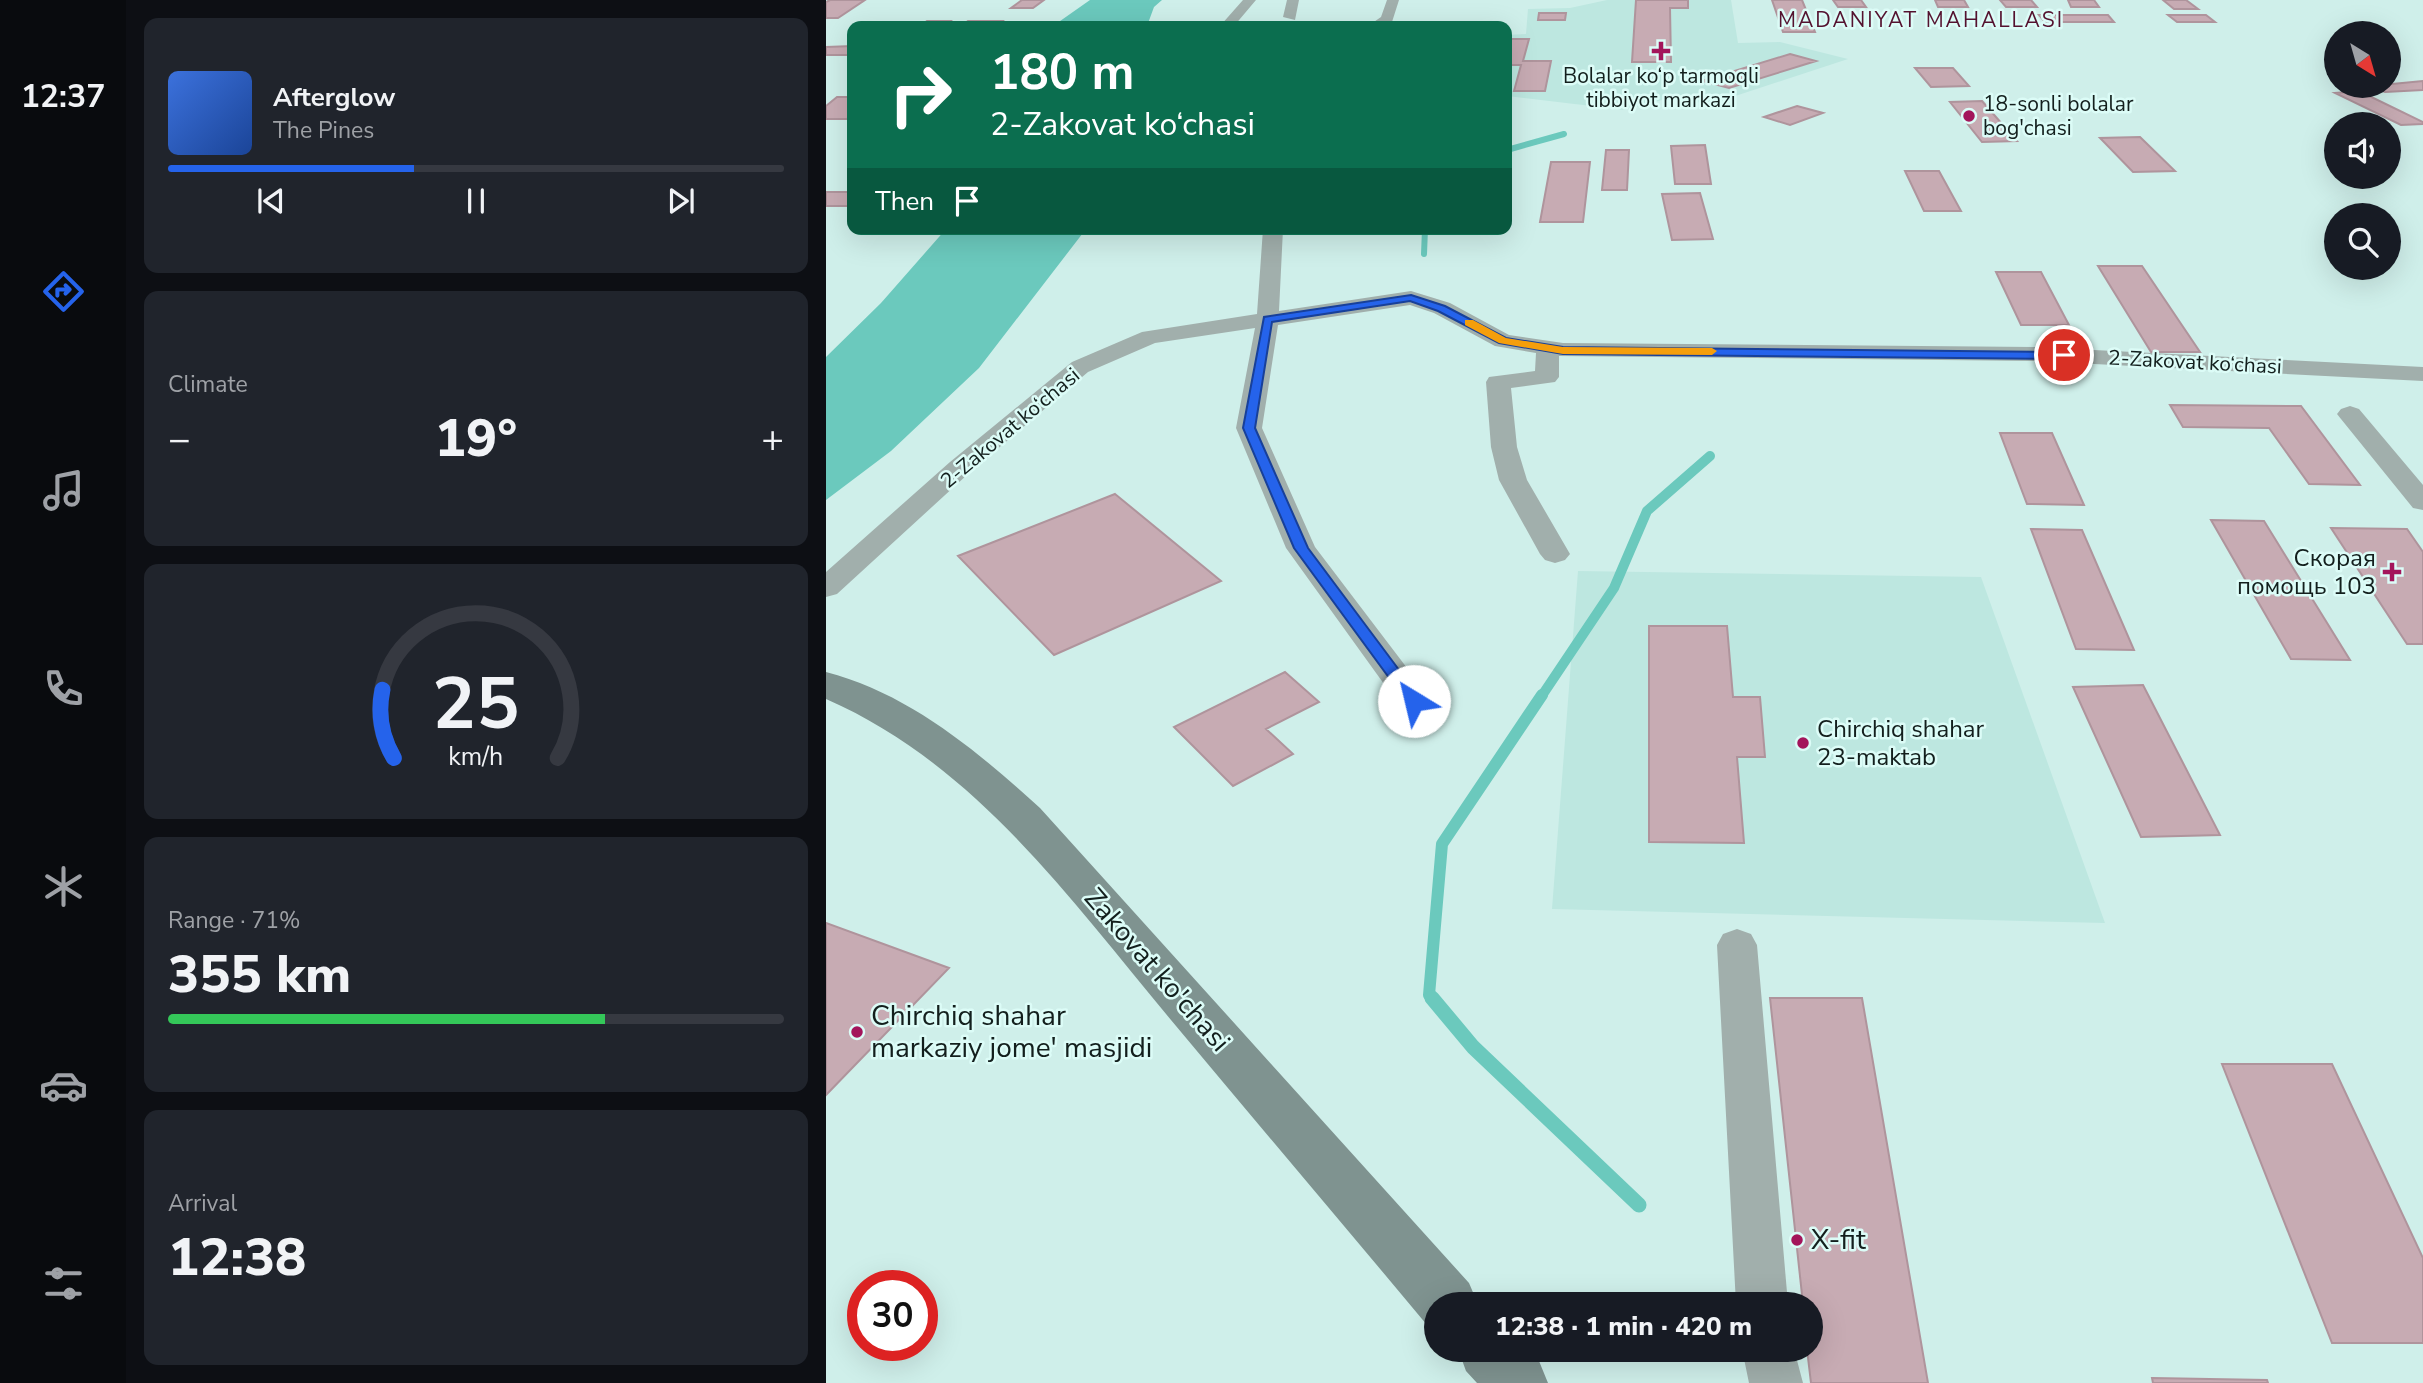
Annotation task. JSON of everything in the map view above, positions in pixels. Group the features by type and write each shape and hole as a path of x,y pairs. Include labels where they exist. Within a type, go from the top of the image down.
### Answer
{"main road":[{"name":"Zakovat ko'chasi","path":"826,684 879,705 918,727 954,753 988,784 1090,893 1438,1292"},
{"path":"1499,1362 1517,1383"}],"street":[{"path":"1231,21 1250,0"},
{"path":"1290,18 1293,0"},
{"path":"1384,21 1387,19 1393,0"},
{"path":"1273,235 1268,319 1249,428 1301,548 1414,701"},
{"name":"2-Zakovat ko‘chasi","path":"826,588 959,468 1080,367 1150,337 1411,298 1441,308 1503,341 1548,348 2036,354 2423,374"},
{"path":"1548,348 1547,377 1498,382 1504,447 1513,480 1555,554"},
{"path":"2350,414 2423,502"},
{"path":"1737,945 1761,1292"},
{"path":"1771,1362 1776,1383"}],"shaded area":[{"path":"1090,0 1162,0 1154,7 1149,21 1060,21"},
{"name":"Bolalar ko‘p tarmoqli tibbiyot markazi","path":"1607,0 1731,0 1738,43 1780,42 1848,59 1708,105 1677,96 1625,110 1512,97 1512,35 1526,34 1528,9 1570,8"},
{"path":"941,235 1081,235 979,368 891,451 826,500 826,357 881,303"},
{"name":"Chirchiq shahar 23-maktab","path":"1578,571 1981,577 2105,923 1552,909"}],"building":[{"path":"865,0 838,18 826,18 826,2"},
{"path":"1022,0 1044,0 1033,8 1011,8"},
{"path":"1636,0 1688,0 1688,8 1670,8 1671,62 1632,62"},
{"path":"1772,0 1802,0 1815,32 1783,32"},
{"path":"1833,0 1861,0 1866,7 1838,7"},
{"path":"1935,0 1964,0 1968,7 1938,7"},
{"path":"2000,0 2031,0 2037,7 2006,7"},
{"path":"2068,0 2094,0 2099,7 2071,7"},
{"path":"2163,0 2186,0 2198,9 2174,9"},
{"path":"1539,13 1566,13 1565,20 1538,20"},
{"path":"2039,15 2108,15 2114,22 2045,22"},
{"path":"2168,15 2206,15 2215,22 2177,22"},
{"path":"1512,39 1529,39 1523,61 1551,61 1545,91 1514,91 1521,65 1512,65"},
{"path":"847,46 847,55 826,55 826,47"},
{"path":"1790,54 1816,61 1729,88 1702,81"},
{"path":"1915,68 1953,68 1969,86 1931,87"},
{"path":"2423,81 2423,90 2401,91 2401,83"},
{"path":"837,97 847,97 847,119 826,119 826,106"},
{"path":"2345,98 2373,98 2423,122 2423,124 2401,125 2401,112 2374,112"},
{"path":"1982,101 2017,141 1982,142 1950,102"},
{"path":"1797,106 1823,113 1790,125 1764,117"},
{"path":"2140,137 2175,171 2133,172 2100,138"},
{"path":"1705,145 1711,184 1675,184 1671,146"},
{"path":"1606,150 1629,150 1627,190 1602,190"},
{"path":"1551,162 1590,162 1583,222 1540,222"},
{"path":"1905,171 1939,171 1961,211 1924,211"},
{"path":"826,192 847,192 847,206 826,206"},
{"path":"1700,193 1713,239 1672,240 1662,194"},
{"path":"2098,266 2142,266 2200,352 2151,352"},
{"path":"1996,272 2041,272 2069,325 2021,325"},
{"path":"2170,405 2301,406 2360,485 2309,484 2269,428 2183,427"},
{"path":"2000,433 2052,433 2084,505 2027,504"},
{"path":"1115,494 1221,581 1054,655 958,556"},
{"path":"2211,520 2264,521 2350,660 2291,659"},
{"path":"2331,528 2407,529 2423,552 2423,644 2407,644"},
{"path":"2031,529 2082,530 2134,650 2076,649"},
{"path":"1649,626 1727,626 1733,697 1760,697 1765,757 1737,757 1744,843 1649,842"},
{"path":"1285,672 1319,702 1266,729 1293,754 1233,786 1174,727"},
{"path":"2143,685 2220,835 2141,837 2073,687"},
{"name":"Chirchiq shahar markaziy jome' masjidi","path":"826,923 949,968 826,1095"},
{"path":"1770,998 1862,998 1928,1383 1811,1383 1809,1362 1823,1362 1823,1292 1802,1292"},
{"path":"2222,1064 2332,1064 2423,1258 2423,1343 2332,1343"},
{"path":"2152,1378 2267,1380 2268,1383 2153,1383"}],"waterway":[{"path":"1512,149 1564,134"},
{"path":"1424,254 1425,235"},
{"path":"1541,697 1614,588 1647,511 1710,456"},
{"path":"1433,1000 1429,995 1442,844 1542,695"},
{"path":"1432,998 1473,1047 1639,1205"}],"slow traffic":[{"path":"1469,323 1503,341 1563,350 1712,351"}],"place":[{"name":"Bolalar ko‘p tarmoqli tibbiyot markazi","path":"1661,51"},
{"name":"18-sonli bolalar bog'chasi","path":"1969,116"},
{"name":"Скорая помощь 103","path":"2392,572"},
{"name":"Chirchiq shahar 23-maktab","path":"1803,743"},
{"name":"Chirchiq shahar markaziy jome' masjidi","path":"857,1032"},
{"name":"X-fit","path":"1797,1240"}],"district":[{"name":"MADANIYAT MAHALLASI","path":"1921,20"}],"route":[{"path":"1414,701 1301,548 1249,428 1268,319 1411,298 1441,308 1503,341 1563,350 2064,355"}]}
